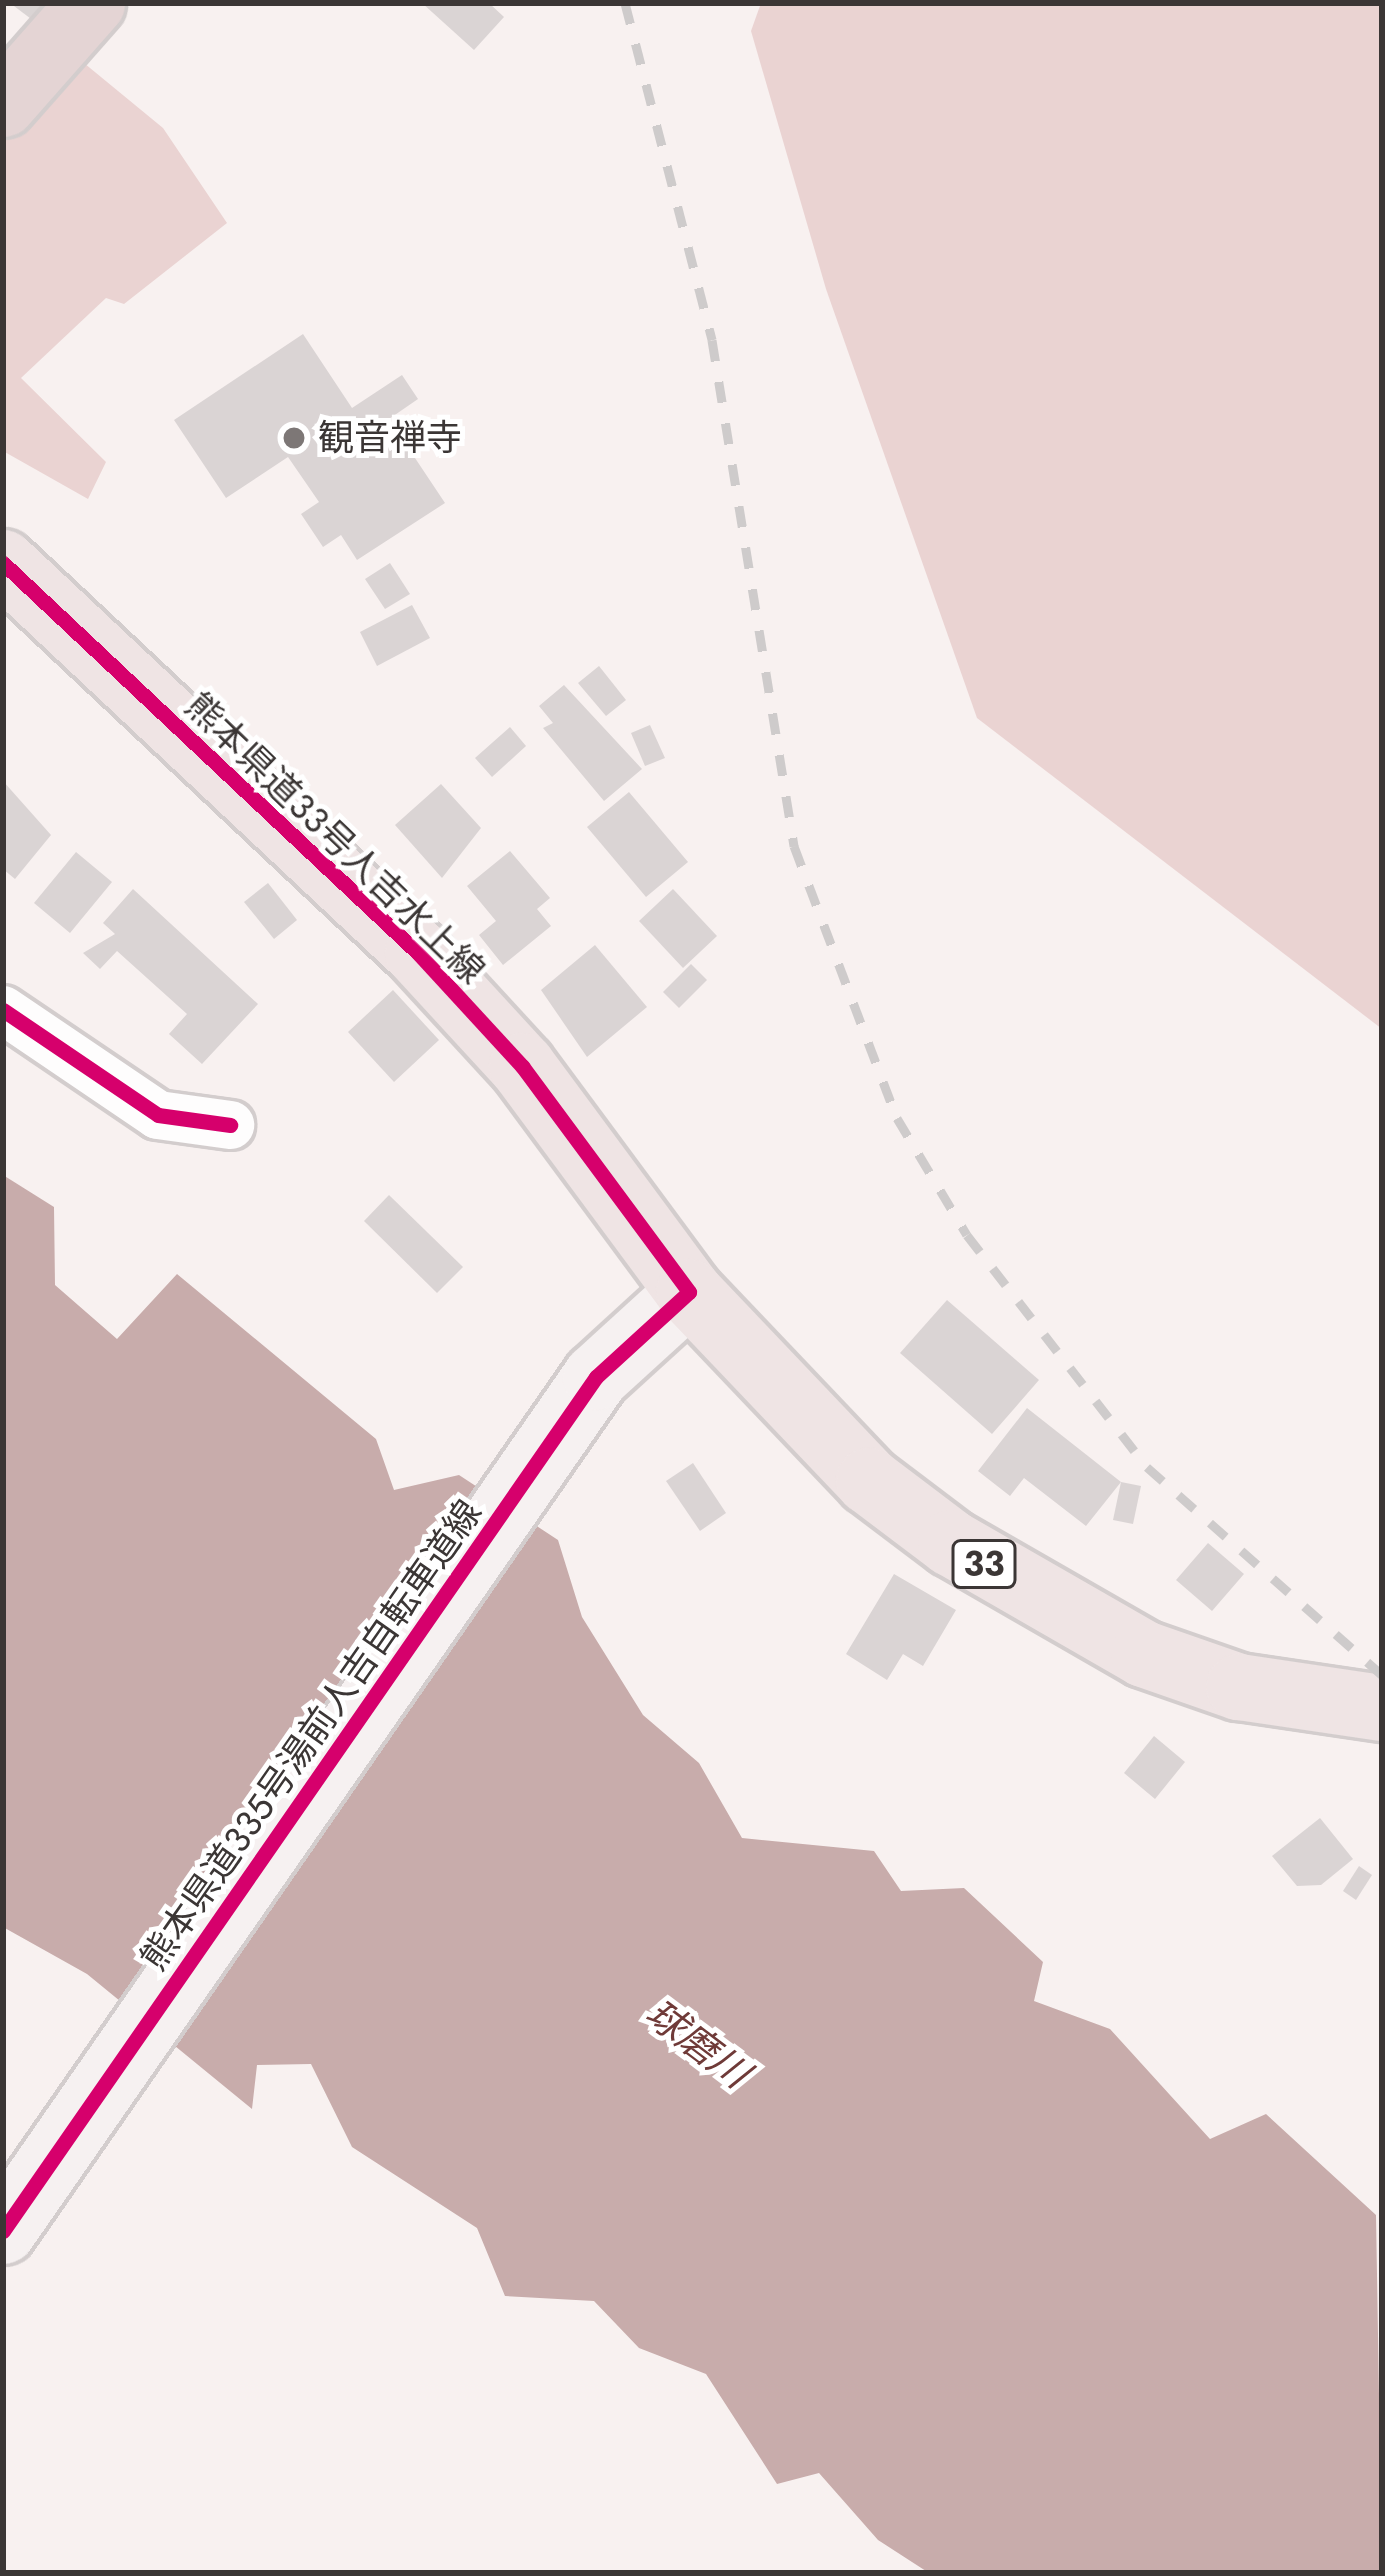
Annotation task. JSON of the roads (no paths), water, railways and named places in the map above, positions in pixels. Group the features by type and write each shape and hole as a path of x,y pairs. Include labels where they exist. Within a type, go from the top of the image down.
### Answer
{"highway":[{"path":"3,104 92,3"}],"main road":[{"name":"熊本県道33号人吉水上線","path":"3,563 433,969 523,1066 689,1292 869,1481 1050,1606 1239,1687 1369,1708"},
{"name":"熊本県道335号湯前人吉自転車道線","path":"3,2230 596,1377 689,1292"}],"street":[{"path":"3,1010 158,1115 230,1125"}],"water":[{"name":"球磨川","path":"3,1175 54,1207 55,1285 117,1339 177,1274 376,1439 394,1490 459,1475 558,1540 582,1617 643,1715 699,1763 742,1838 874,1851 901,1891 964,1888 1043,1962 1034,2001 1110,2029 1210,2139 1266,2114 1376,2215 1382,2573 929,2573 878,2540 819,2473 777,2484 706,2374 639,2348 594,2301 505,2296 477,2228 352,2147 311,2064 257,2065 252,2109 87,1974 3,1927"}],"railway":[{"path":"625,3 712,340 794,846 897,1118 967,1235 1147,1467 1382,1675"}],"place":[{"name":"観音禅寺","path":"294,438"}]}
